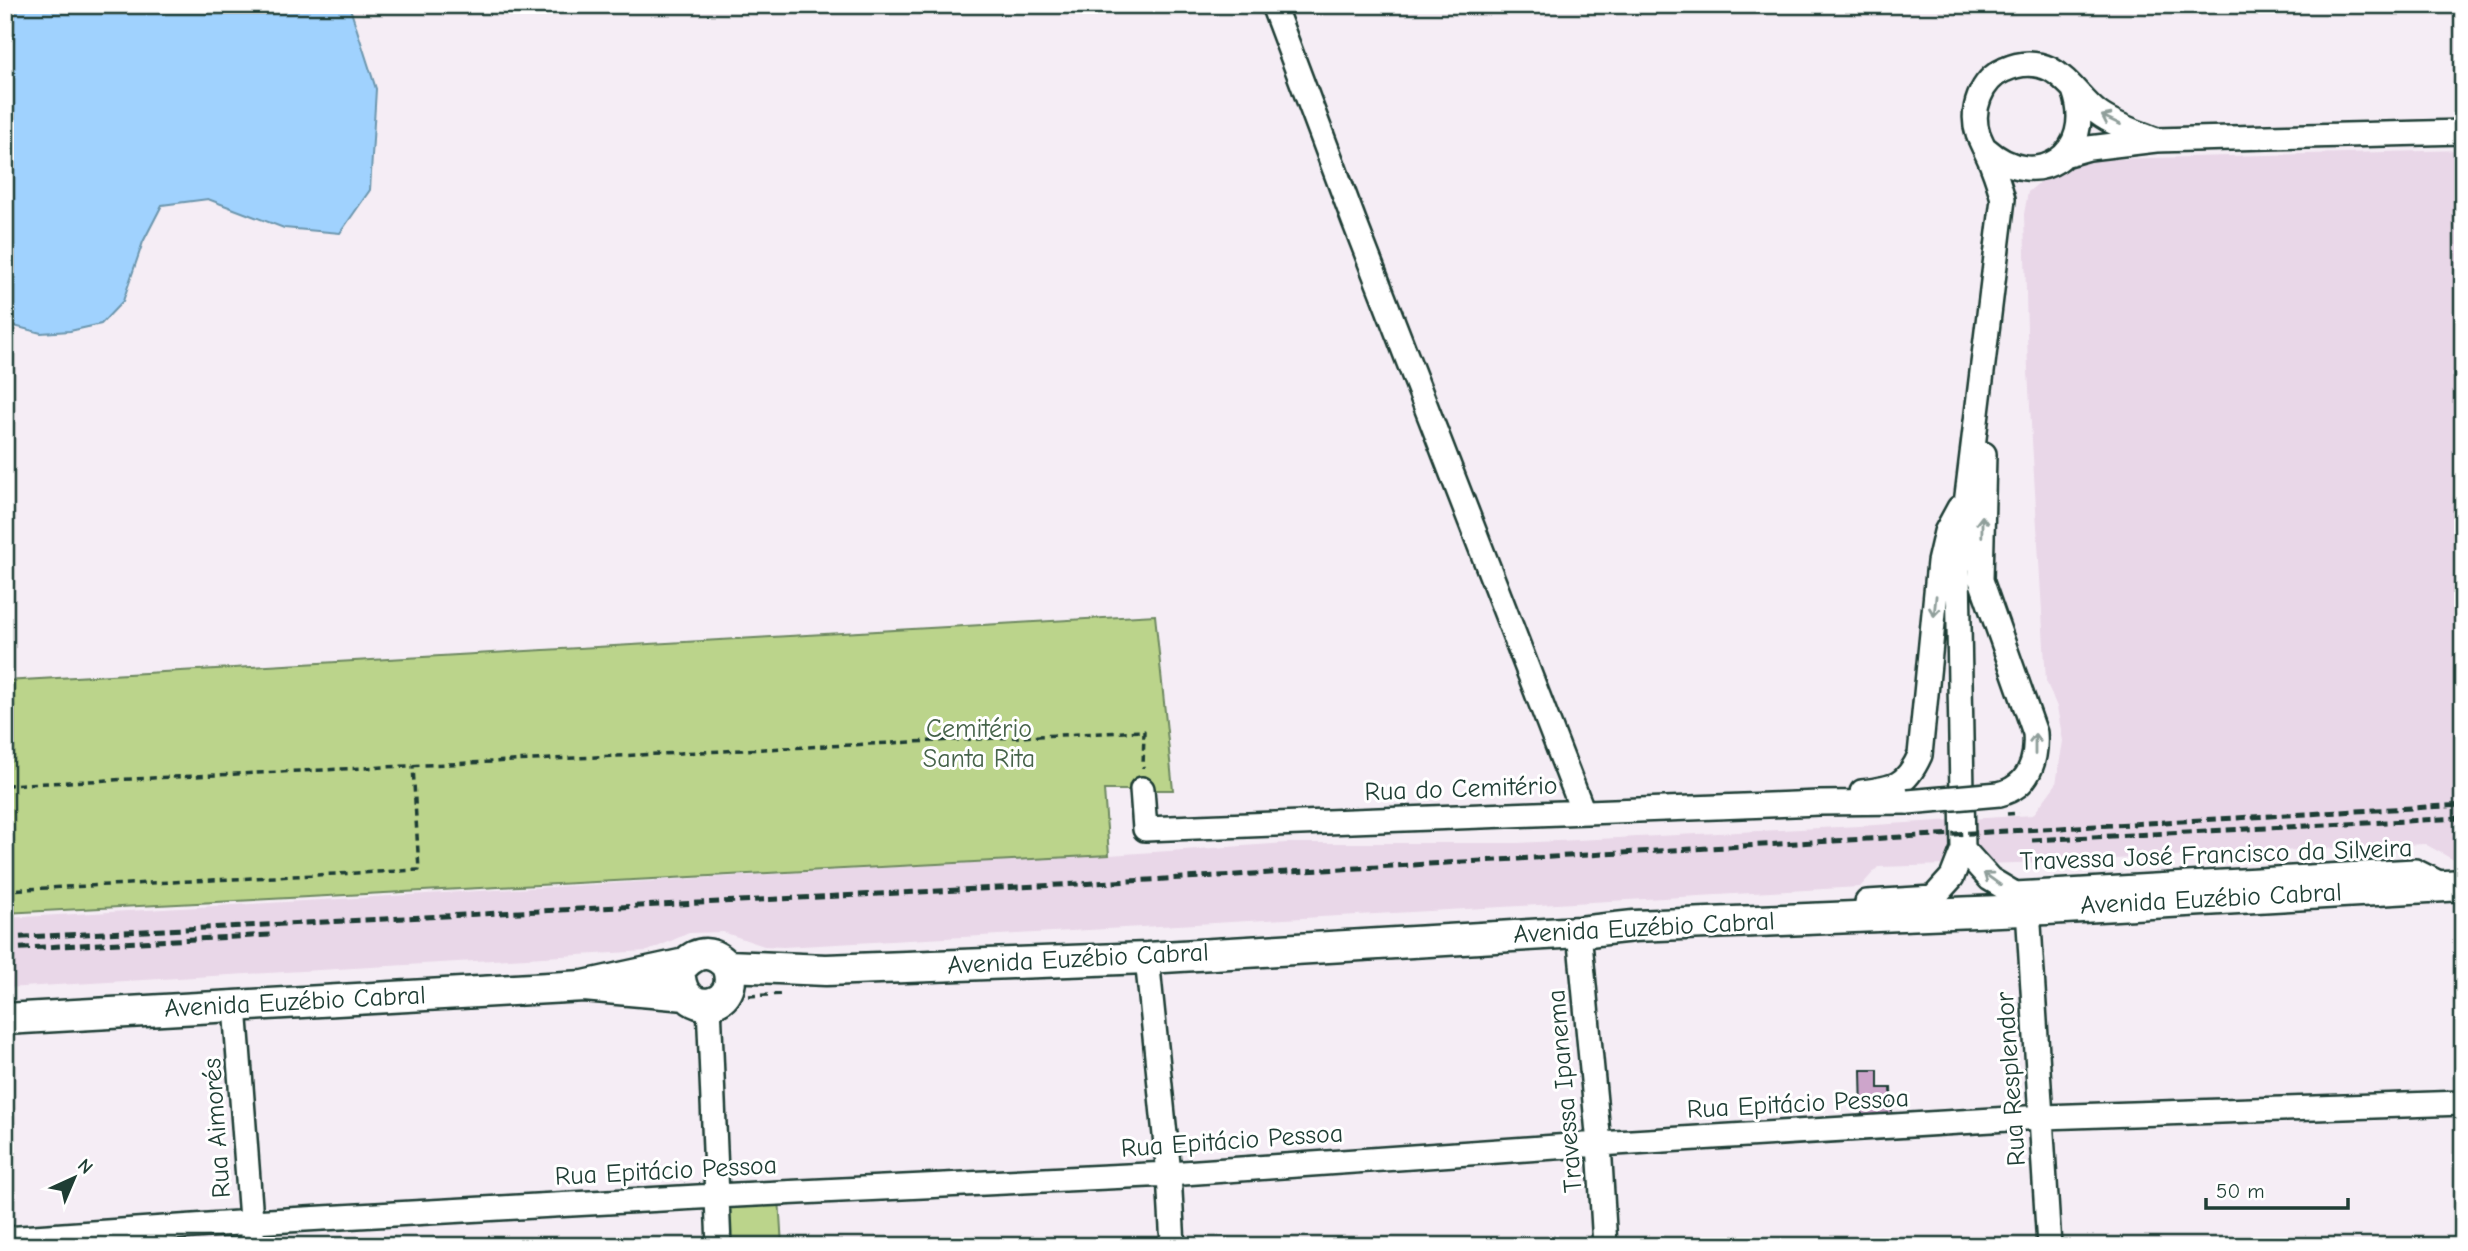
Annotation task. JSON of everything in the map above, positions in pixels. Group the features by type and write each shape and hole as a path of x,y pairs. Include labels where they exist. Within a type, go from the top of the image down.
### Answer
{"main road":[{"name":"Avenida Euzébio Cabral","path":"5,1019 584,986 713,989 826,970 1147,958 1578,932 1633,926 2028,909 2453,885"},
{"name":"Avenida Euzébio Cabral","path":"584,986 685,964 698,954 706,953 722,959 713,989"},
{"path":"685,964 680,980 713,989"}],"street":[{"path":"1273,5 1359,234 1584,812"},
{"path":"1633,926 1707,911 1933,898 1952,877 1963,849 1958,570 1965,494 2003,199 1978,133 1975,116 1978,99 1986,83 1999,72 2015,65 2032,64 2048,68 2063,77 2099,114 2156,140"},
{"path":"2003,199 2018,183 2057,160 2075,141 2080,124 2080,107 2074,90"},
{"path":"1986,149 1999,161 2015,168 2033,169 2089,148 2156,140 2463,132"},
{"name":"Rua do Cemitério","path":"1142,789 1145,828 1908,802 2009,792 2018,786 2030,770 2036,747 2035,733 1980,580 1984,441 1980,380"},
{"name":"Rua do Cemitério","path":"1819,803 1849,794 1886,789 1899,783 1911,774 1920,755 1939,562 1946,532 1965,494"},
{"name":"Travessa José Francisco da Silveira","path":"1963,849 1990,879 2015,894 2415,871 2453,885"},
{"name":"Rua Resplendor","path":"2028,909 2049,1246"},
{"name":"Travessa Ipanema","path":"1578,932 1599,1144 1605,1246"},
{"path":"1147,958 1169,1174 1173,1246"},
{"path":"713,989 719,1246"},
{"name":"Rua Aimorés","path":"235,1006 253,1246"},
{"name":"Rua Epitácio Pessoa","path":"5,1239 716,1196 1169,1174 2043,1117 2463,1103"}],"path":[{"path":"5,785 1144,731 1142,789"},
{"path":"5,890 419,870 412,766"},
{"path":"2042,860 2057,859"}],"shaded area":[{"path":"2463,150 2463,859 2452,859 2425,844 2051,862 1878,867 1860,887 783,947 764,946 723,932 689,933 648,951 5,988 5,918 1286,843 1517,843 2033,815 2056,784 2063,741 2057,707 2046,681 2028,372 2024,214 2028,192 2059,166 2075,160"}],"green space":[{"name":"Cemitério Santa Rita","path":"1155,615 1173,790 1104,790 1109,855 5,913 5,681"},
{"path":"779,1198 782,1246 726,1246 724,1200"}],"water":[{"path":"5,5 349,5 376,89 370,190 340,233 284,228 208,199 162,205 143,242 123,301 101,324 70,331 41,333 10,325 5,316"}],"building":[{"path":"1861,1070 1878,1070 1878,1088 1891,1088 1892,1116 1862,1116"}],"railway":[{"path":"5,938 1078,884 2463,805"},
{"path":"2032,840 2463,818"},
{"path":"5,949 271,935"}]}
